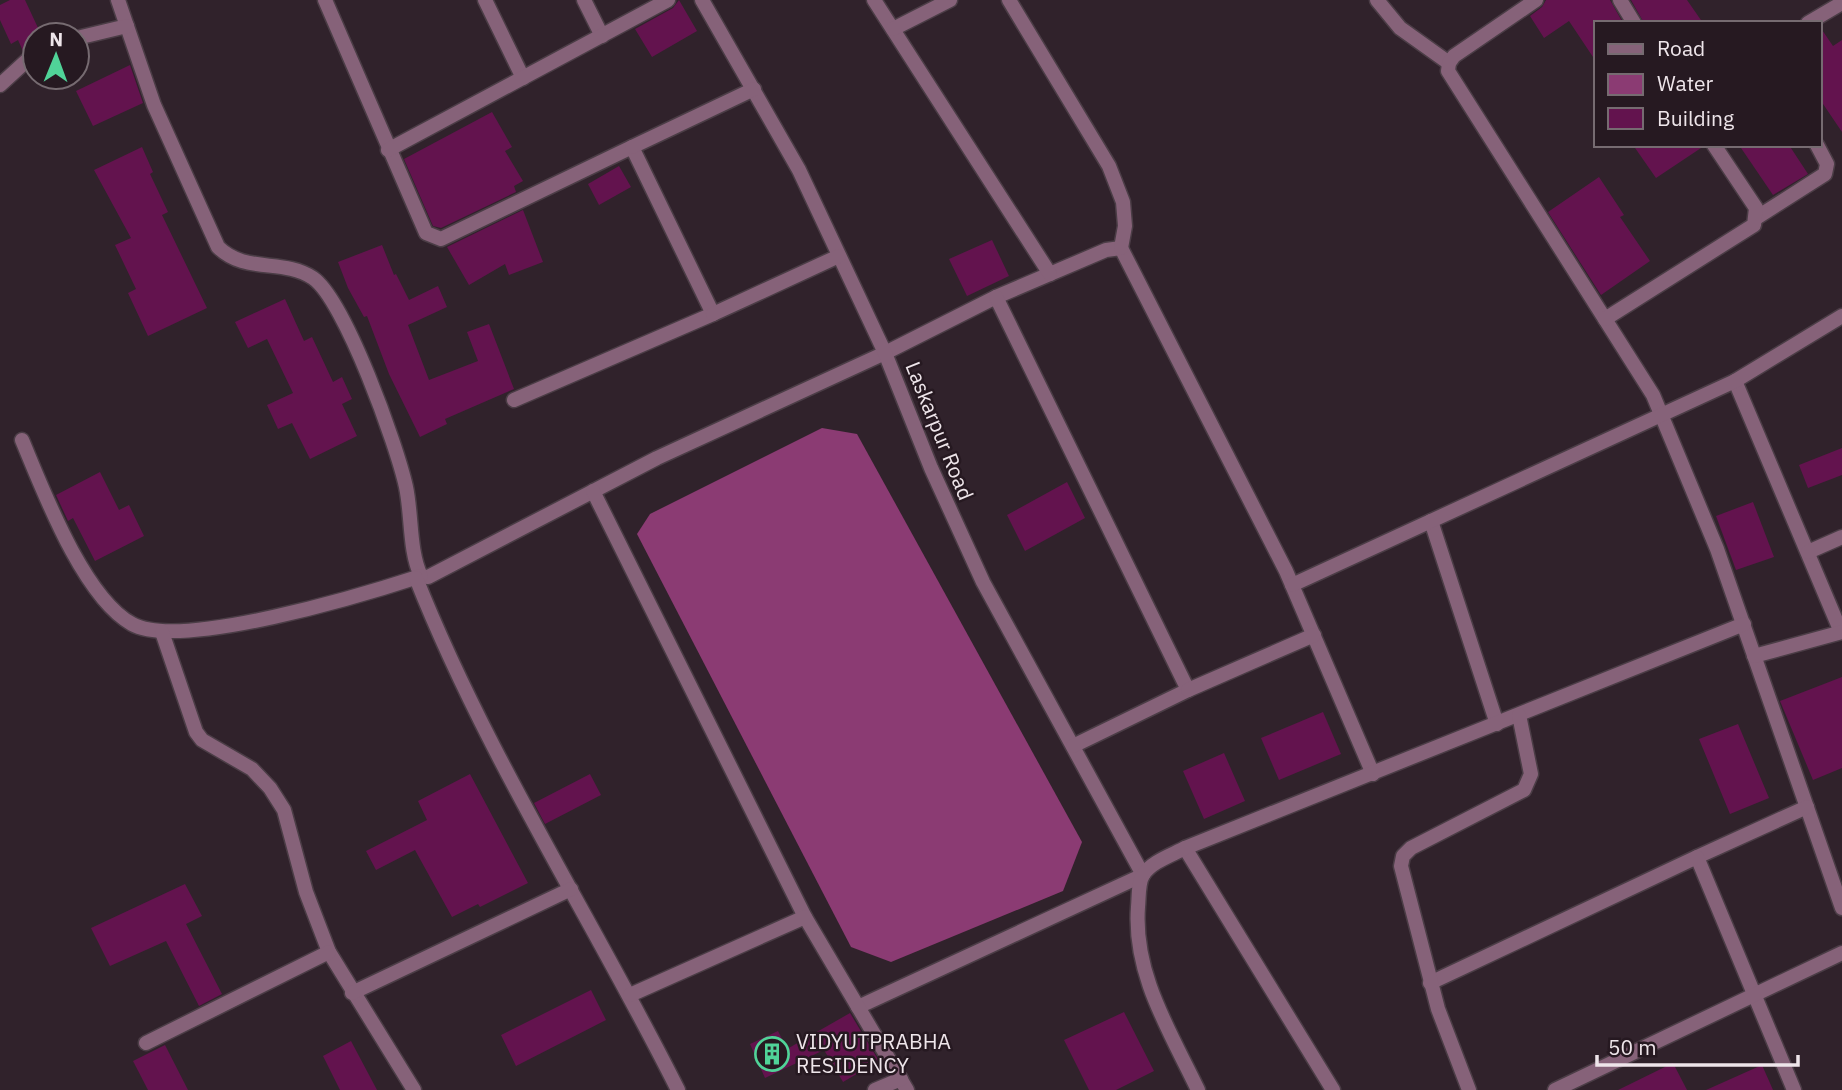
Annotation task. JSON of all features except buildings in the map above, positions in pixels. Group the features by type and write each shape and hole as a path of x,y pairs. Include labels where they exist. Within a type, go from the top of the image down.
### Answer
{"street":[{"path":"118,0 154,105 218,247 238,262 284,269 313,278 339,312 401,467 419,577 448,659 570,889 630,995 678,1090"},
{"path":"324,0 422,227 433,238 441,239 754,89"},
{"path":"485,0 523,78"},
{"path":"584,0 602,36"},
{"path":"388,150 668,0"},
{"name":"Laskarpur Road","path":"702,0 799,170 885,353 931,468 983,582 1143,875"},
{"path":"874,0 1050,274"},
{"path":"893,29 950,0"},
{"path":"1009,0 1109,166 1123,202 1121,248 1292,585 1373,774"},
{"path":"1377,0 1400,28 1449,63"},
{"path":"1536,0 1454,56 1448,71 1653,395 1717,549 1842,908"},
{"path":"1619,0 1633,21"},
{"path":"1811,21 1842,3"},
{"path":"91,35 127,26"},
{"path":"0,85 21,66"},
{"path":"632,147 713,314"},
{"path":"1605,319 1754,225 1756,208 1715,147"},
{"path":"1756,218 1825,174 1827,164 1817,147"},
{"path":"22,439 64,533 96,591 129,623 143,629 163,632 274,618 419,577 428,577 593,491 736,421 885,353 996,297 1106,250 1121,248"},
{"path":"514,400 839,256"},
{"path":"996,297 1188,690"},
{"path":"1292,585 1735,381 1842,316"},
{"path":"1735,381 1841,632 1754,656"},
{"path":"593,491 805,918 904,1084 875,1090"},
{"path":"1431,521 1497,724"},
{"path":"1808,552 1842,537"},
{"path":"858,1007 1143,875 1151,867 1185,848 1744,624"},
{"path":"163,632 195,732 202,740 251,769 270,788 284,810 306,892 329,952 414,1090"},
{"path":"1073,746 1188,690 1314,635"},
{"path":"1469,1090 1430,983 1404,882 1403,856 1411,848 1524,790 1529,784 1531,774 1519,715"},
{"path":"1430,983 1807,807"},
{"path":"1185,848 1333,1090"},
{"path":"1697,857 1794,1090"},
{"path":"1143,875 1137,919 1141,963 1153,997 1198,1090"},
{"path":"352,993 570,889"},
{"path":"630,995 805,918"},
{"path":"146,1043 329,952"},
{"path":"1555,1090 1842,953"}],"water":[{"path":"822,428 857,434 1082,842 1063,891 891,962 851,947 637,534 650,514"}],"place":[{"name":"VIDYUTPRABHA RESIDENCY","path":"772,1054"}]}
